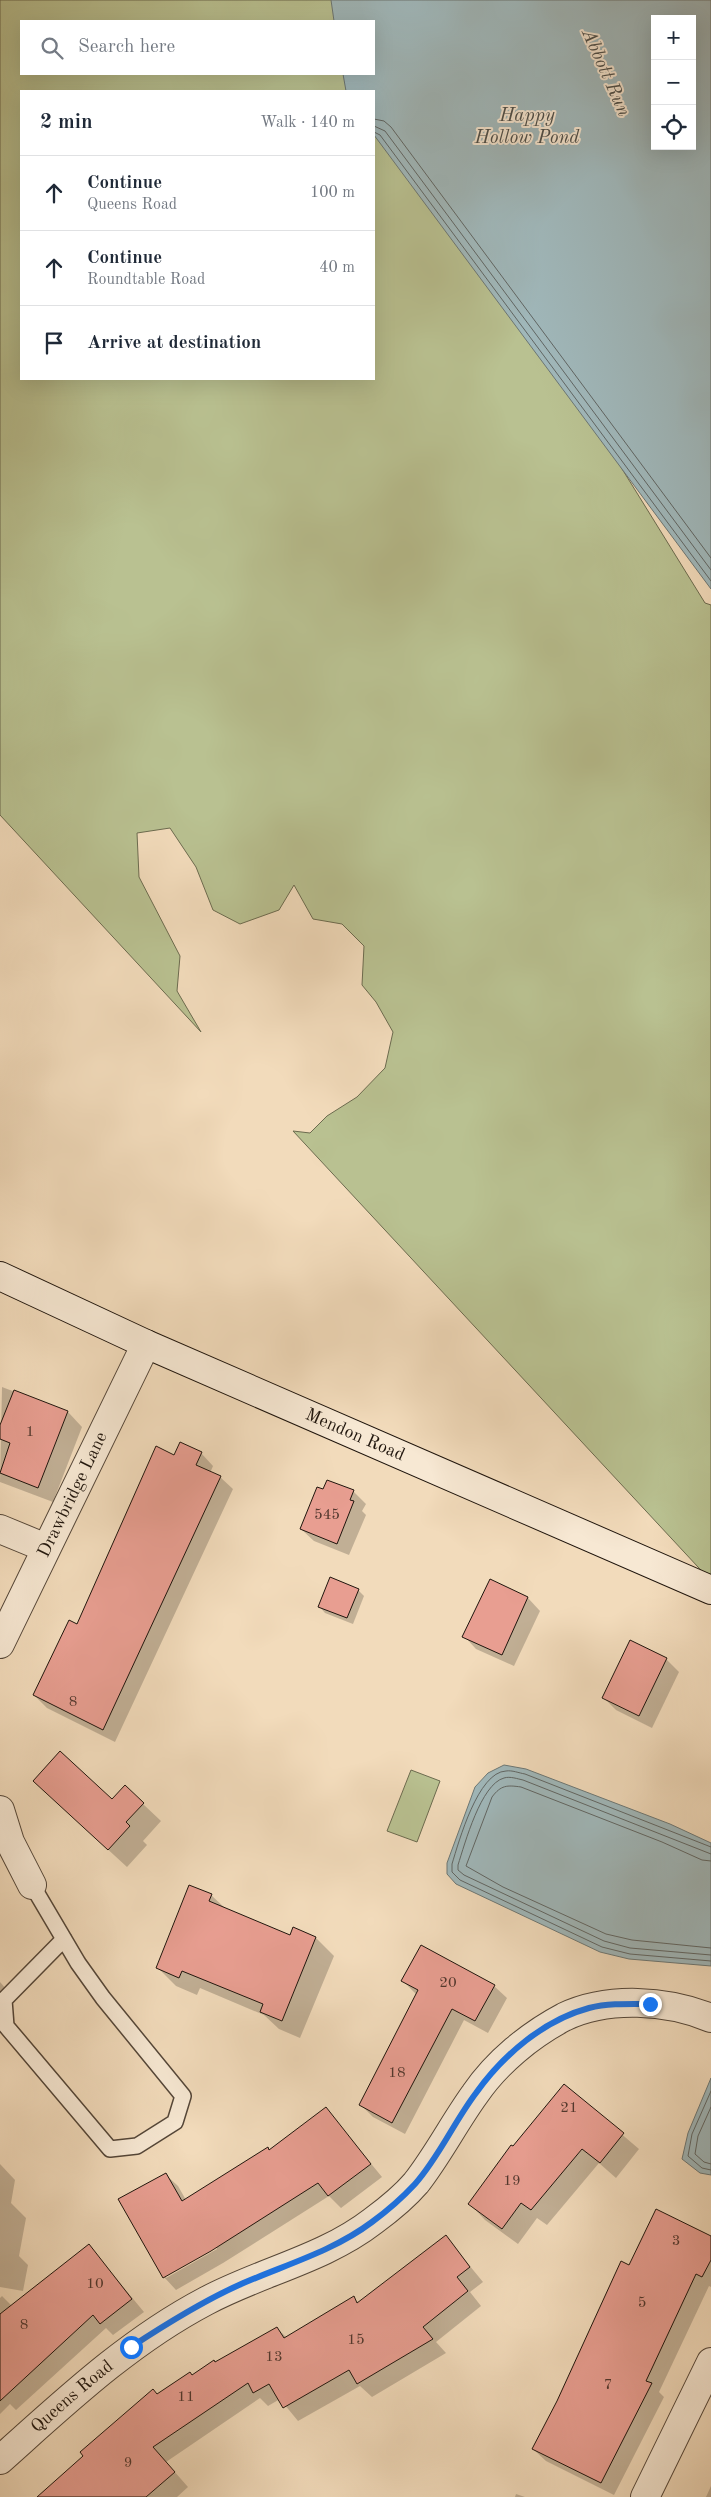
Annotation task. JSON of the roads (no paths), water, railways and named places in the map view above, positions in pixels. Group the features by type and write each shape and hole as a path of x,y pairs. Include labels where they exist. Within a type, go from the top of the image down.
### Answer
{"street":[{"name":"Mendon Road","path":"0,1276 146,1344 711,1590"},
{"name":"Drawbridge Lane","path":"0,1644 146,1344"},
{"path":"0,1529 46,1548"},
{"path":"0,1810 10,1842 32,1885"},
{"name":"Queens Road","path":"0,2460 99,2372 168,2323 232,2289 347,2239 372,2222 415,2183 476,2093 494,2070 545,2028 567,2016 590,2008 620,2004 650,2004 682,2008 711,2018"},
{"path":"645,2497 711,2362"}],"lane":[{"path":"32,1885 64,1939 103,1998 183,2096 176,2122 137,2146 110,2149 6,2026 4,2000 64,1939"}],"water":[{"name":"Happy Hollow Pond","path":"331,0 711,0 711,589 375,136 375,90 346,90 343,75 375,75 375,20 334,20"},
{"path":"504,1765 526,1769 670,1824 711,1843 711,1966 629,1959 600,1952 456,1884 447,1874 447,1863 475,1787 488,1773"},
{"path":"711,2078 711,2175 700,2173 682,2159 688,2133"}],"water label":[{"name":"Abbott Run","path":"605,73"}]}
